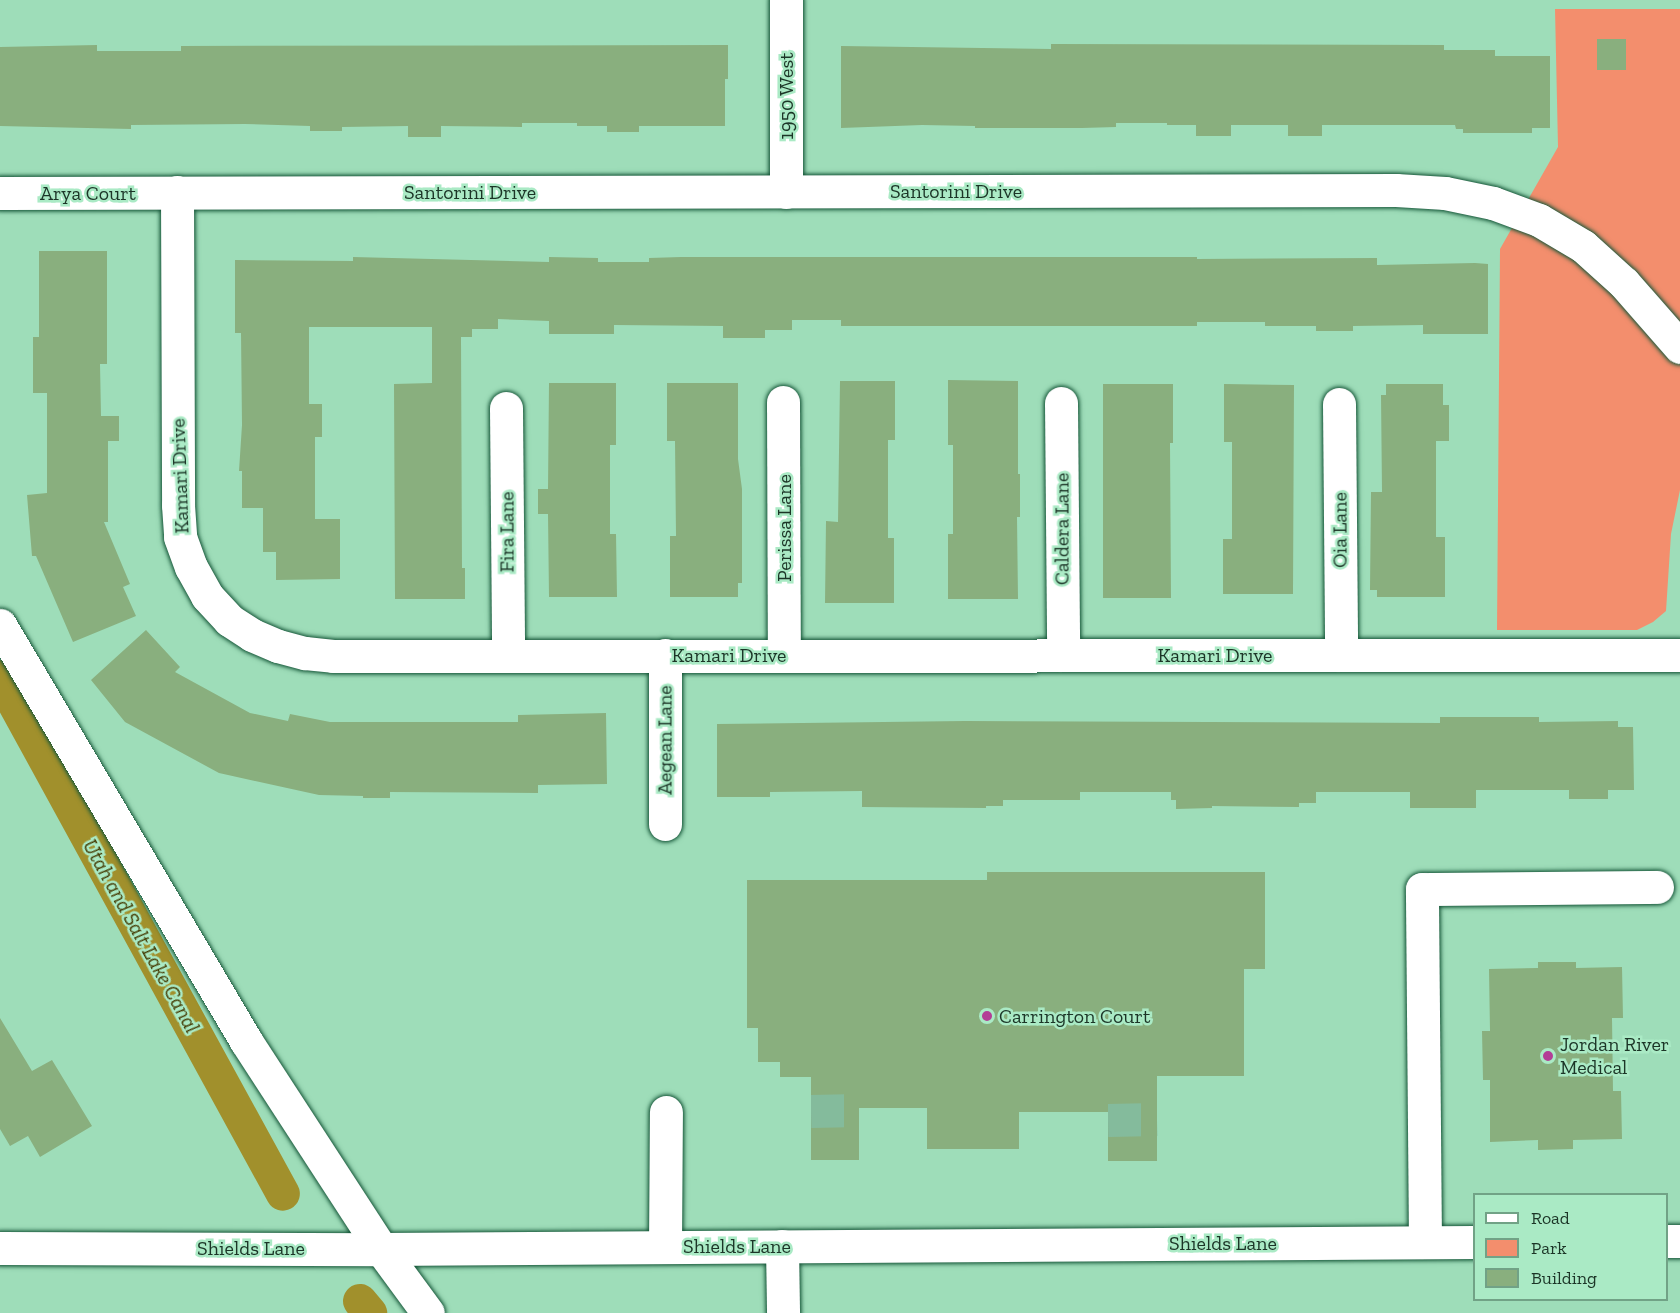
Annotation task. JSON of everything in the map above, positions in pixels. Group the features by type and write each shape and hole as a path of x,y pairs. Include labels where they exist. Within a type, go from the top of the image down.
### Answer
{"street":[{"name":"1950 West","path":"786,0 786,192"},
{"name":"Santorini Drive","path":"177,192 1396,190 1445,193 1493,203 1539,220 1583,246 1624,282 1680,347"},
{"name":"Arya Court","path":"0,193 177,192"},
{"name":"Kamari Drive","path":"177,192 177,505 180,537 191,567 207,596 229,620 252,635 305,653 333,656 1680,655"},
{"name":"Perissa Lane","path":"783,402 784,655"},
{"name":"Caldera Lane","path":"1061,403 1063,655"},
{"name":"Oia Lane","path":"1339,404 1341,655"},
{"name":"Fira Lane","path":"506,408 508,655"},
{"path":"0,625 246,1041 381,1249 428,1313"},
{"name":"Aegean Lane","path":"665,655 665,824"},
{"path":"1425,1242 1422,889 1657,887"},
{"path":"665,1247 666,1112"},
{"name":"Shields Lane","path":"0,1248 381,1249 1473,1242"},
{"path":"782,1246 783,1313"}],"green space":[{"path":"1555,9 1680,9 1680,490 1671,534 1666,611 1653,622 1637,630 1497,630 1500,249 1558,147"}],"building":[{"path":"1597,39 1626,39 1626,70 1597,70"},
{"path":"1051,44 1444,45 1444,50 1495,50 1495,56 1550,56 1550,128 1532,128 1532,133 1463,133 1463,129 1456,129 1455,125 1322,125 1322,136 1288,136 1288,125 1231,125 1231,136 1196,136 1196,125 1167,125 1167,123 1116,123 1116,127 1082,128 975,128 975,126 922,125 841,128 841,46 1051,49"},
{"path":"97,45 97,51 181,51 181,46 728,45 725,126 639,126 639,132 607,132 607,126 577,126 577,123 522,123 522,127 441,126 441,137 408,137 408,126 342,127 342,131 310,131 310,126 245,124 131,125 131,129 0,126 0,47"},
{"path":"39,251 107,251 107,364 100,364 101,416 119,416 119,441 108,441 108,522 104,522 130,584 123,587 136,616 73,642 36,556 32,556 27,495 47,493 47,393 33,393 33,337 39,337"},
{"path":"353,257 549,262 549,257 598,258 598,262 649,262 649,258 681,257 1197,257 1197,259 1377,258 1377,265 1475,263 1488,264 1488,334 1423,334 1423,325 1353,326 1353,331 1316,331 1316,326 1265,326 1265,322 1197,322 1197,326 841,326 841,320 792,320 792,330 765,330 765,338 723,338 723,326 614,325 614,334 549,334 549,321 498,319 498,329 472,329 472,337 461,337 462,568 465,568 465,599 395,599 394,384 432,383 432,327 309,327 309,404 322,404 322,437 315,437 315,519 340,519 340,579 276,580 276,552 263,552 263,508 242,508 242,471 239,471 242,425 241,333 235,333 235,260 353,261"},
{"path":"948,380 1018,381 1020,517 1017,517 1018,599 948,599 948,534 953,534 953,445 948,445"},
{"path":"840,381 895,381 895,440 888,440 888,538 894,538 894,603 825,603 826,521 838,522"},
{"path":"549,383 616,383 616,445 610,445 610,534 616,534 617,597 549,597 548,514 538,514 538,489 548,489"},
{"path":"667,383 738,383 738,459 742,489 742,583 738,583 738,597 670,597 670,536 676,536 675,441 667,441"},
{"path":"1103,384 1173,384 1173,443 1170,443 1171,598 1103,598"},
{"path":"1224,384 1294,385 1293,594 1223,594 1223,539 1232,539 1232,442 1224,442"},
{"path":"1386,384 1443,384 1443,405 1449,405 1449,441 1436,441 1436,537 1445,537 1445,597 1377,597 1377,590 1370,590 1371,492 1382,492 1381,395 1386,395"},
{"path":"146,630 180,667 175,672 250,713 288,721 290,714 330,722 518,722 518,715 606,713 607,784 538,785 538,793 390,792 390,798 363,798 363,796 319,795 219,773 125,722 91,680"},
{"path":"1440,717 1539,717 1539,722 1618,721 1618,727 1633,727 1634,790 1608,790 1608,799 1569,799 1569,790 1476,790 1476,808 1410,808 1410,792 1316,792 1316,803 1299,803 1299,807 1212,806 1212,808 1176,809 1176,800 1171,800 1171,792 1080,792 1080,800 1003,800 1003,806 986,806 986,808 862,807 862,791 770,792 770,797 717,797 717,724 965,721 1440,723"},
{"name":"Carrington Court","path":"987,872 1265,872 1265,969 1244,969 1244,1076 1157,1076 1157,1161 1108,1161 1108,1112 1019,1112 1019,1149 927,1149 927,1108 859,1108 859,1160 811,1160 811,1077 780,1077 780,1062 758,1062 758,1028 747,1028 747,880 987,880"},
{"name":"Jordan River Medical","path":"1538,962 1576,962 1576,968 1622,967 1623,1018 1612,1018 1613,1091 1621,1091 1622,1139 1573,1140 1573,1149 1538,1150 1538,1140 1490,1142 1490,1080 1483,1080 1482,1031 1490,1031 1489,969 1538,968"},
{"path":"0,1018 32,1071 52,1060 92,1126 40,1157 28,1136 10,1146 0,1129"}],"waterway":[{"name":"Utah and Salt Lake Canal","path":"0,677 283,1194"},
{"name":"Utah and Salt Lake Canal","path":"360,1301 370,1313"}],"tunnel":[{"path":"811,1111 859,1110"},
{"path":"1108,1120 1157,1119"}],"place":[{"name":"Carrington Court","path":"987,1016"},
{"name":"Jordan River Medical","path":"1548,1056"}]}
